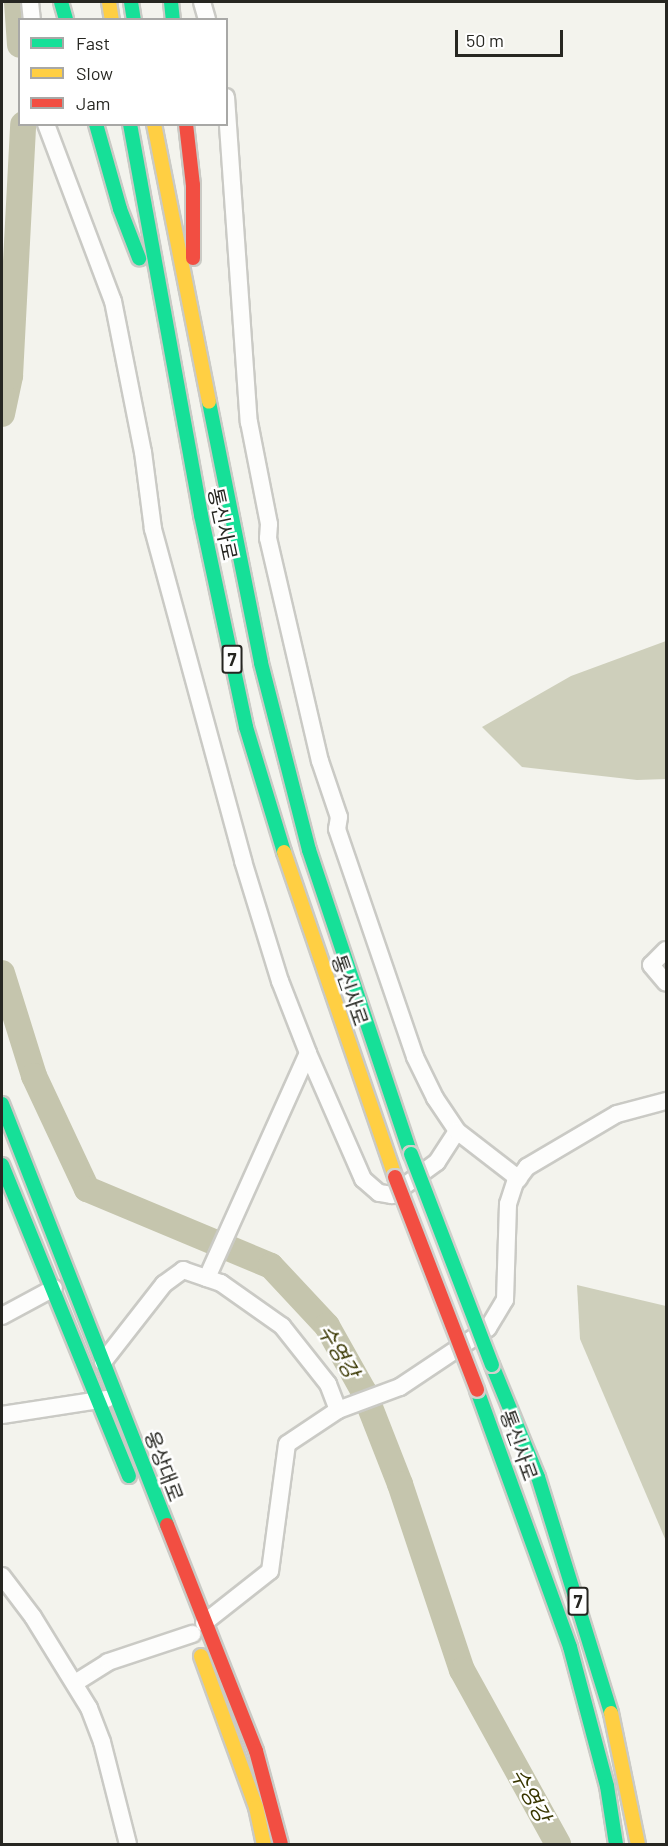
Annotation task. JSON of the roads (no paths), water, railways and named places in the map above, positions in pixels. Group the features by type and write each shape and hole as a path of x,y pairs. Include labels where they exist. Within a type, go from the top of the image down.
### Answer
{"main road":[{"path":"61,2 65,18"},
{"path":"109,2 112,18"},
{"path":"131,2 134,18"},
{"path":"171,2 173,18"},
{"path":"97,126 120,209 166,326"},
{"name":"통신사로","path":"129,126 201,515 246,726 292,880 395,1177 477,1390 570,1647 607,1786 616,1845"},
{"name":"통신사로","path":"154,126 193,334 261,663 309,850 411,1154 492,1365 538,1477 598,1666 623,1757 638,1845"},
{"path":"186,126 193,185 193,334"},
{"name":"웅상대로","path":"2,1104 116,1395 256,1807 264,1845"},
{"name":"웅상대로","path":"2,1165 135,1490"},
{"name":"웅상대로","path":"195,1626 256,1751 281,1845"}],"street":[{"path":"30,2 32,18"},
{"path":"202,2 206,18"},
{"path":"228,125 249,422 269,524 268,538 320,761 339,817 337,829 415,1057 435,1098 457,1131 519,1179"},
{"path":"47,126 113,301 143,452 153,529 243,861 280,981 308,1053 363,1179 379,1193 392,1195 437,1162 457,1131"},
{"path":"666,950 651,965 666,983"},
{"path":"208,1274 234,1223 308,1053"},
{"path":"75,1683 108,1662 195,1626 270,1571 286,1444 344,1409 400,1387 488,1328 505,1300 508,1204 527,1167 617,1114 666,1101"},
{"path":"103,1362 164,1284 183,1270 208,1274 282,1326 328,1384 344,1409"},
{"path":"2,1316 54,1288"},
{"path":"2,1416 100,1402 116,1395"},
{"path":"2,1576 75,1683 102,1742 128,1845"}],"waterway":[{"name":"수영강","path":"17,2 18,18"},
{"name":"수영강","path":"2,414 10,376 23,126"},
{"name":"수영강","path":"2,973 34,1076 87,1189 271,1266 327,1326 364,1392 400,1484 462,1670 558,1844"}]}
